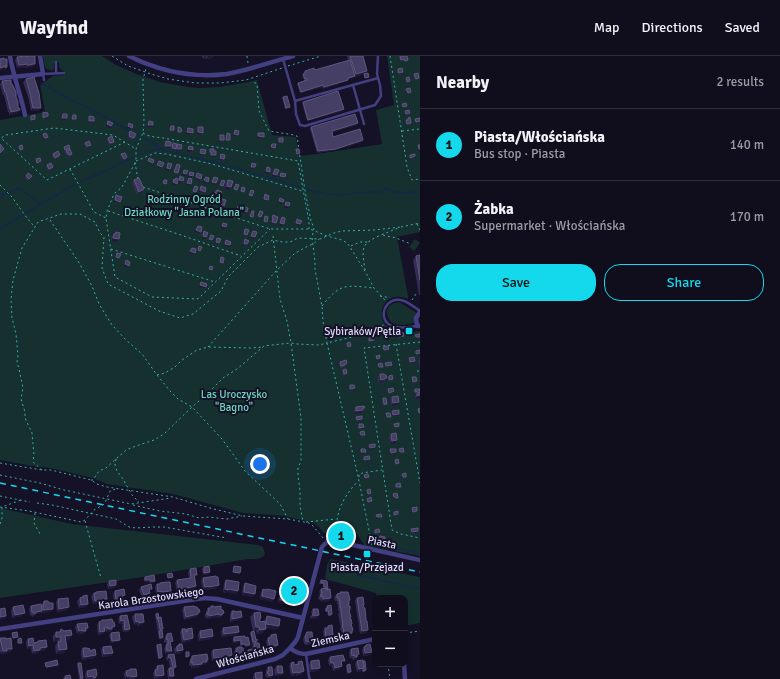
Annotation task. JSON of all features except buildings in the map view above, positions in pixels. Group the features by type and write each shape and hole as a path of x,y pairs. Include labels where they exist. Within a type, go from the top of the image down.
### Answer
{"street":[{"path":"10,56 14,77 21,96 25,115"},
{"path":"0,78 40,74 40,56"},
{"path":"129,56 170,71 195,75 217,75 248,69 292,56"},
{"path":"419,326 416,318 420,312"},
{"name":"Piasta","path":"327,542 332,541 358,546 420,560"},
{"name":"Włościańska","path":"196,679 270,660 284,654 290,648 296,641 321,552 327,542"},
{"name":"Karola Brzostowskiego","path":"0,629 204,598 217,599 303,618"},
{"name":"Ziemska","path":"290,648 301,654 306,654 372,640"},
{"path":"404,667 405,679"}],"lane":[{"path":"283,59 295,102 296,114 300,125 305,126 375,105 381,96 377,74 378,56"},
{"path":"56,62 56,73"},
{"path":"40,74 64,73"},
{"path":"40,74 44,80"},
{"path":"295,102 378,78"},
{"path":"353,85 364,124"},
{"path":"419,326 399,328 392,326 386,321 384,311 391,301 394,300 404,301 420,312"},
{"path":"306,654 310,679"}],"path":[{"path":"247,56 248,63"},
{"path":"390,56 406,167 412,180 420,179"},
{"path":"139,182 135,162 136,149 143,133 143,79 148,64"},
{"path":"252,81 257,84 259,111 269,131 297,136 305,191 311,221 314,228 312,238 323,322 374,550"},
{"path":"125,142 47,180 1,138 54,128 113,135 125,142 136,149"},
{"path":"401,131 420,129"},
{"path":"143,133 153,137 298,161 310,230"},
{"path":"270,229 198,299 152,298 115,276 106,218 107,211 114,194 122,187 135,162 155,153 212,164 303,191"},
{"path":"70,169 94,212 106,218"},
{"path":"0,185 12,197 26,218 35,226"},
{"path":"142,187 270,229 313,230 326,236 342,240 350,246 374,288 385,301"},
{"path":"107,211 242,256"},
{"path":"42,470 33,462 34,455 32,433 25,418 21,399 23,388 17,362 18,356 16,334 12,318 11,300 13,280 22,248 38,222 61,214 80,214 95,222 104,238 102,268 108,284 159,312 180,318 193,314 221,291 228,277 258,247 273,240 290,242 298,238 320,239"},
{"path":"49,219 78,261 92,286 99,304 112,325 142,354 156,375 170,391 178,399 192,407 222,439 245,471 280,504 288,519"},
{"path":"208,347 276,271 294,254 326,236 342,231 374,230 420,223"},
{"path":"417,224 420,230"},
{"path":"365,271 363,254 364,247 374,238 401,227"},
{"path":"382,235 396,238 411,244"},
{"path":"273,236 280,298 291,343 301,418 301,461 298,468 298,476 300,505 304,522"},
{"path":"350,246 360,242 369,242"},
{"path":"111,249 215,282"},
{"path":"322,307 334,292 342,288 354,286 374,288"},
{"path":"412,300 416,292"},
{"path":"374,332 377,328 389,324"},
{"path":"156,375 174,367 197,350 208,347 251,348 272,344 291,343 318,345 374,332 400,332"},
{"path":"420,342 364,348 392,530 401,534 420,538"},
{"path":"396,344 420,483"},
{"path":"92,480 99,471 106,468 126,450 154,440 164,434 223,378 237,369 264,346"},
{"path":"116,459 115,465 117,471 123,478 128,490 140,503"},
{"path":"0,463 42,470 51,470 92,480 97,484 108,487 173,497 243,516 288,519 304,522 313,526 327,542"},
{"path":"358,476 361,476 362,473 382,470"},
{"path":"0,475 199,518 227,518 243,516"},
{"path":"332,541 336,530 336,519 343,499 351,488 359,481"},
{"path":"1,507 81,522 85,520 94,510 103,505 110,491 118,488"},
{"path":"0,496 30,502"},
{"path":"131,504 173,497"},
{"path":"1,507 21,500"},
{"path":"37,503 116,519 129,527 164,527 227,538"},
{"path":"0,524 2,518 1,507"},
{"path":"35,513 34,523 40,534"},
{"path":"304,522 336,519"},
{"path":"85,520 101,578"},
{"path":"329,534 336,522"},
{"path":"336,530 342,528 346,529 358,546"},
{"path":"296,587 303,588"},
{"path":"408,633 420,632"},
{"path":"388,667 390,679"}],"green space":[{"path":"43,56 102,56 116,65 134,73 160,82 188,87 219,87 257,80 272,135 296,137 299,156 382,144 376,110 394,105 387,56 420,56 420,232 397,237 408,299 398,297 390,299 385,303 382,310 382,317 385,324 391,329 400,331 401,333 420,331 420,556 364,545 353,528 346,525 336,524 324,533 314,523 284,516 243,513 173,494 107,484 93,478 50,468 0,460 0,120 45,112 40,85 52,76 64,75 64,71 60,69 59,62 54,63 54,68 51,72 51,70 48,70 45,67"},
{"path":"415,239 420,243 414,251 409,247"},
{"path":"399,302 417,313 414,318 414,323 397,325 392,323 387,311 389,306"},
{"path":"0,508 72,524 258,545 263,547 265,554 257,559 247,559 143,577 0,598"},
{"path":"330,559 420,577 420,623 408,625 408,595 376,595 376,593 325,579 327,565"}],"waterway":[{"path":"41,83 130,131"},
{"path":"134,133 139,136"},
{"path":"144,138 162,149"},
{"path":"138,155 144,152 163,150 226,165 300,187"},
{"path":"81,182 134,157"},
{"path":"0,229 76,184"},
{"path":"0,196 19,188 41,204"},
{"path":"305,189 325,194 339,195 375,191 379,193 385,188 402,193 420,192"},
{"path":"377,544 420,553"},
{"path":"358,575 420,589"}],"railway":[{"path":"0,483 420,572"}],"place":[{"name":"Sybiraków/Pętla","path":"409,331"},
{"name":"Piasta/Włościańska","path":"341,536"},
{"name":"Piasta/Przejazd","path":"367,554"},
{"name":"Żabka","path":"294,591"}],"park label":[{"name":"Rodzinny Ogród Działkowy \"Jasna Polana\"","path":"184,205"},
{"name":"Las Uroczysko \"Bagno\"","path":"234,400"}]}
